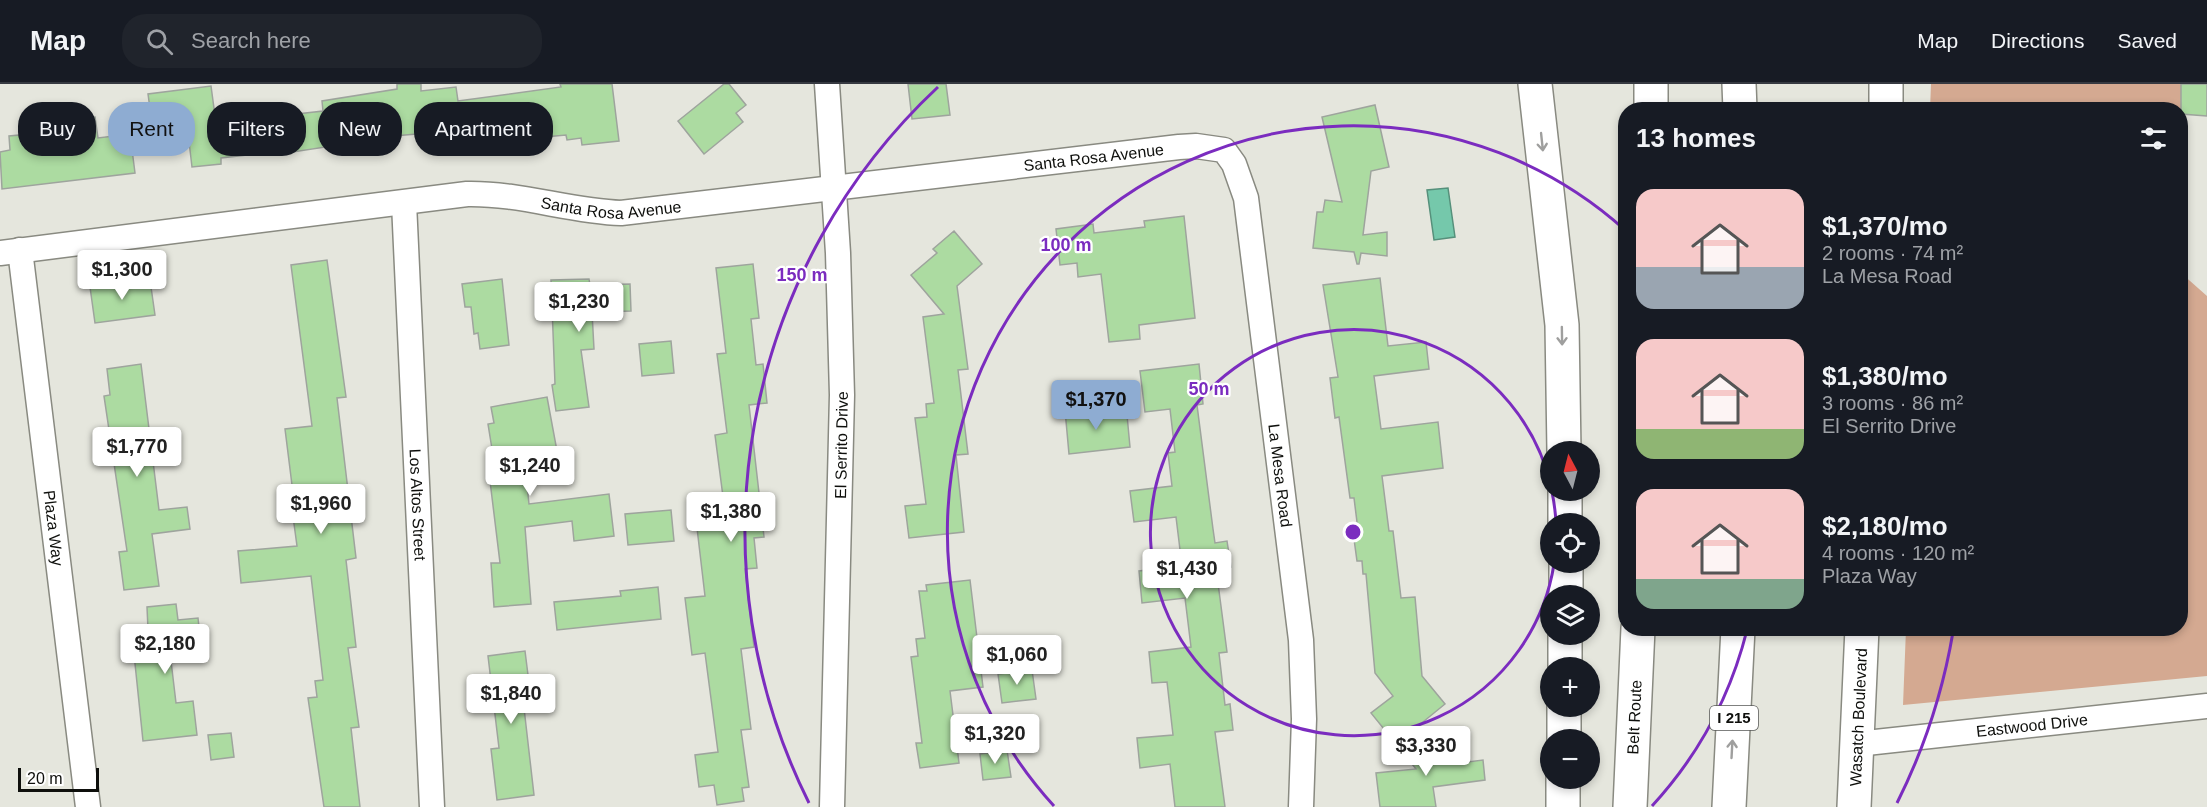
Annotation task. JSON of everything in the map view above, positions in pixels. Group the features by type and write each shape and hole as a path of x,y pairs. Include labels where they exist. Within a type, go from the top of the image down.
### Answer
{"main road":[{"path":"1535,84 1562,325 1564,441"},
{"path":"1651,84 1651,102"},
{"path":"1739,84 1740,102"},
{"path":"1886,84 1886,102"},
{"name":"Belt Route","path":"1630,807 1638,636"},
{"name":"I 215","path":"1729,807 1738,636"},
{"name":"Wasatch Boulevard","path":"1854,807 1862,636"},
{"path":"1563,789 1563,807"}],"street":[{"name":"El Serrito Drive","path":"827,84 834,188 842,405 831,807"},
{"name":"Santa Rosa Avenue","path":"10,251 467,194 505,195 579,209 621,213 1179,147 1196,146 1224,150"},
{"name":"La Mesa Road","path":"1224,150 1234,164 1246,198 1301,640 1304,719 1301,807"},
{"name":"Los Altos Street","path":"404,203 432,807"},
{"name":"Plaza Way","path":"10,251 88,807"},
{"name":"Eastwood Drive","path":"1857,744 2207,706"}],"shaded area":[{"path":"1931,84 2184,84 2183,102 1930,102"},
{"path":"1448,188 1455,237 1434,240 1427,190"},
{"path":"2188,279 2207,296 2207,676 1903,705 1906,636 2188,636"}],"building":[{"path":"397,84 421,84 421,91 456,87 458,101 561,87 560,84 612,84 619,141 582,145 581,138 567,140 566,135 553,136 553,102 414,102 414,134 402,135 402,102 322,102 397,89"},
{"path":"724,84 729,84 746,105 736,113 743,122 704,154 678,121"},
{"path":"908,84 946,84 950,115 912,119"},
{"path":"2181,84 2207,84 2207,116 2188,115 2188,102 2181,102"},
{"path":"211,86 213,102 207,102 207,156 238,156 221,158 221,164 192,167 191,156 195,156 195,102 149,102 148,94"},
{"path":"1375,105 1389,167 1371,171 1363,235 1387,232 1387,256 1361,253 1359,264 1357,264 1354,252 1313,248 1317,212 1323,212 1325,200 1342,202 1322,117"},
{"path":"318,112 318,148 306,150 306,113"},
{"path":"96,124 98,138 108,137 108,156 133,156 135,173 2,189 0,152 10,150 9,136 18,135 18,156 96,156"},
{"path":"1184,216 1195,318 1139,325 1140,339 1109,342 1101,274 1078,277 1077,263 1060,265 1056,229 1093,224 1094,233 1145,227 1144,221"},
{"path":"954,231 982,264 957,286 968,369 958,370 968,454 956,455 964,532 909,538 905,506 926,504 915,418 927,417 926,404 934,403 923,317 944,314 911,275 937,253 933,249"},
{"path":"327,260 346,397 337,398 356,558 346,560 356,647 348,648 359,727 351,728 360,807 324,807 308,698 317,697 315,681 323,680 311,576 241,583 238,551 297,546 285,429 312,426 291,265"},
{"path":"753,264 759,318 751,319 756,365 763,364 767,403 749,405 764,537 754,538 757,568 745,569 754,647 741,649 751,729 741,730 749,787 742,788 744,801 717,805 714,785 699,787 695,755 718,752 705,653 692,655 685,598 705,596 697,528 715,526 714,513 725,512 715,435 727,433 717,354 726,353 716,268"},
{"path":"1380,278 1388,346 1426,342 1429,369 1374,376 1381,429 1438,422 1443,468 1382,476 1389,531 1393,531 1401,598 1415,597 1422,676 1445,704 1396,744 1371,713 1393,696 1375,673 1366,574 1363,574 1362,561 1357,561 1354,539 1359,538 1354,498 1350,498 1339,417 1335,418 1330,378 1338,377 1323,285"},
{"path":"502,279 509,345 480,349 478,333 474,334 471,307 465,307 462,284"},
{"path":"589,279 590,285 630,284 631,311 592,312 594,349 581,350 589,407 556,411 552,385 555,384 551,280"},
{"path":"150,280 155,315 95,323 90,287"},
{"path":"671,341 674,373 642,376 639,344"},
{"path":"141,364 159,510 187,507 190,529 152,534 159,586 124,590 119,552 127,551 104,396 110,395 107,369"},
{"path":"1199,364 1203,404 1197,405 1215,543 1227,541 1231,567 1216,568 1227,652 1219,653 1225,705 1230,704 1233,730 1215,732 1225,807 1175,807 1170,764 1140,768 1137,738 1173,735 1167,682 1152,683 1149,652 1191,647 1185,598 1142,603 1139,571 1182,566 1176,517 1134,522 1130,491 1172,486 1168,453 1175,452 1170,409 1145,412 1140,371"},
{"path":"547,397 557,451 524,457 529,504 609,494 614,536 574,541 572,521 525,527 531,604 494,607 491,563 500,563 490,481 497,480 488,424 494,423 491,407"},
{"path":"1102,406 1103,417 1127,415 1130,447 1069,454 1065,410"},
{"path":"671,510 674,541 628,545 625,514"},
{"path":"970,580 983,687 950,691 959,763 920,768 916,743 922,743 911,657 918,656 916,639 925,638 919,591 927,591 926,585"},
{"path":"658,587 661,619 557,630 554,602 621,596 620,591"},
{"path":"176,604 178,620 198,618 201,646 183,649 184,659 171,661 176,703 193,701 197,735 143,741 134,654 149,652 147,607"},
{"path":"525,651 532,707 524,708 534,795 497,800 491,749 499,748 488,656"},
{"path":"1032,670 1036,699 1002,703 998,674"},
{"path":"231,733 234,757 211,760 208,735"},
{"path":"1457,743 1460,763 1483,760 1485,780 1433,787 1436,807 1380,807 1376,773 1416,769 1401,750"},
{"path":"1007,750 1011,777 983,780 980,754"}]}
